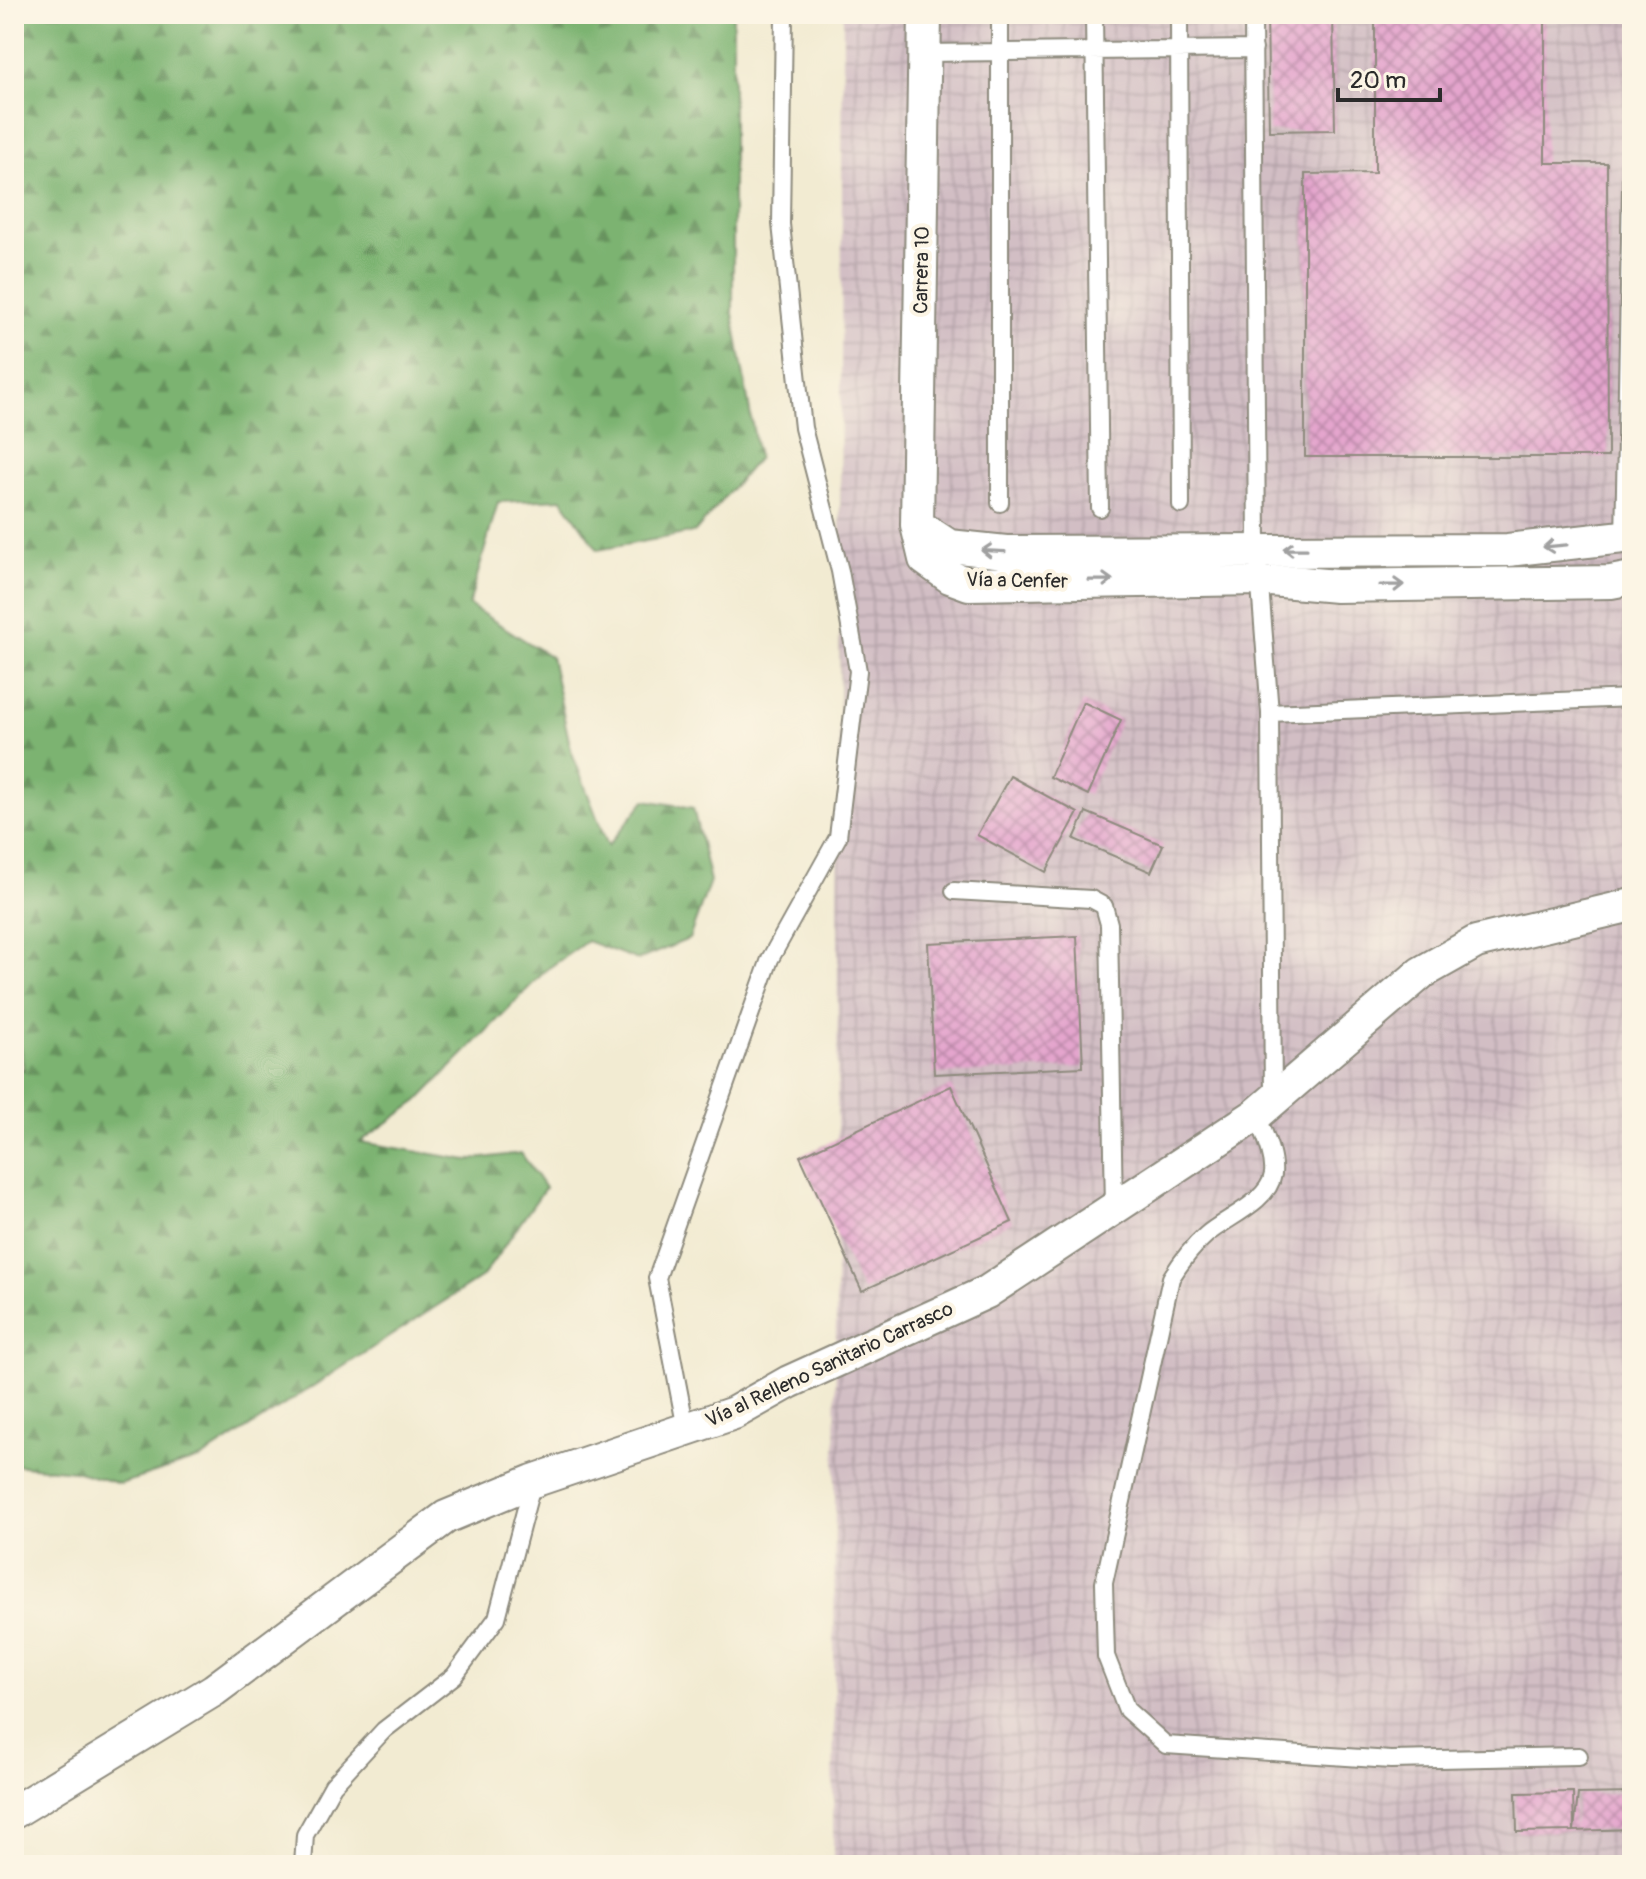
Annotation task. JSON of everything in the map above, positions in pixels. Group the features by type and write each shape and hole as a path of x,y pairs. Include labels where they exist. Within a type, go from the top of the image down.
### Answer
{"street":[{"name":"Carrera 10","path":"917,525 925,14"},
{"name":"Vía a Cenfer","path":"917,525 925,559 950,577 969,584 1508,550 1628,538"},
{"name":"Vía a Cenfer","path":"1258,564 1336,586 1611,582 1632,578"},
{"name":"Vía al Relleno Sanitario Carrasco","path":"14,1812 214,1690 446,1517 533,1481 734,1413 799,1378 987,1292 1114,1210 1265,1106 1374,1017 1421,973 1476,942 1632,905"}],"lane":[{"path":"686,1429 657,1278 770,959 838,837 858,671 840,571 803,428 781,224 784,14"},
{"path":"1000,14 1000,503"},
{"path":"1094,14 1100,508"},
{"path":"1179,14 1181,505"},
{"path":"1253,14 1258,564 1270,713 1265,1106 1273,1177 1266,1191 1191,1250 1171,1278 1104,1583 1106,1656 1127,1710 1166,1745 1391,1760 1579,1756"},
{"path":"925,53 1254,49"},
{"path":"1628,538 1632,137"},
{"path":"1270,713 1632,698"},
{"path":"954,891 1091,899 1104,906 1109,924 1114,1210"},
{"path":"303,1865 305,1835 333,1785 384,1730 454,1676 497,1618 533,1481"}],"shaded area":[{"path":"843,14 1632,14 1632,1865 833,1865"}],"green space":[{"path":"14,14 733,14 733,314 758,458 695,532 598,550 562,499 498,502 469,605 551,657 571,750 608,846 645,800 693,808 710,881 689,939 638,960 587,941 546,970 418,1101 360,1142 468,1160 521,1153 545,1188 483,1276 202,1458 120,1484 74,1471 14,1465 14,1067 24,1070 14,1016"}],"building":[{"path":"1267,14 1333,14 1335,130 1269,131"},
{"path":"1375,14 1545,14 1545,163 1607,163 1608,457 1305,457 1305,174 1375,173"},
{"path":"1083,702 1121,720 1088,795 1050,777"},
{"path":"1010,776 1078,813 1046,872 977,835"},
{"path":"1086,812 1163,845 1151,872 1074,839"},
{"path":"1077,936 1083,1067 934,1074 928,943"},
{"path":"951,1086 1012,1222 862,1291 800,1156"},
{"path":"1573,1792 1574,1831 1517,1832 1516,1793"},
{"path":"1632,1793 1632,1829 1574,1831 1578,1794"}]}
